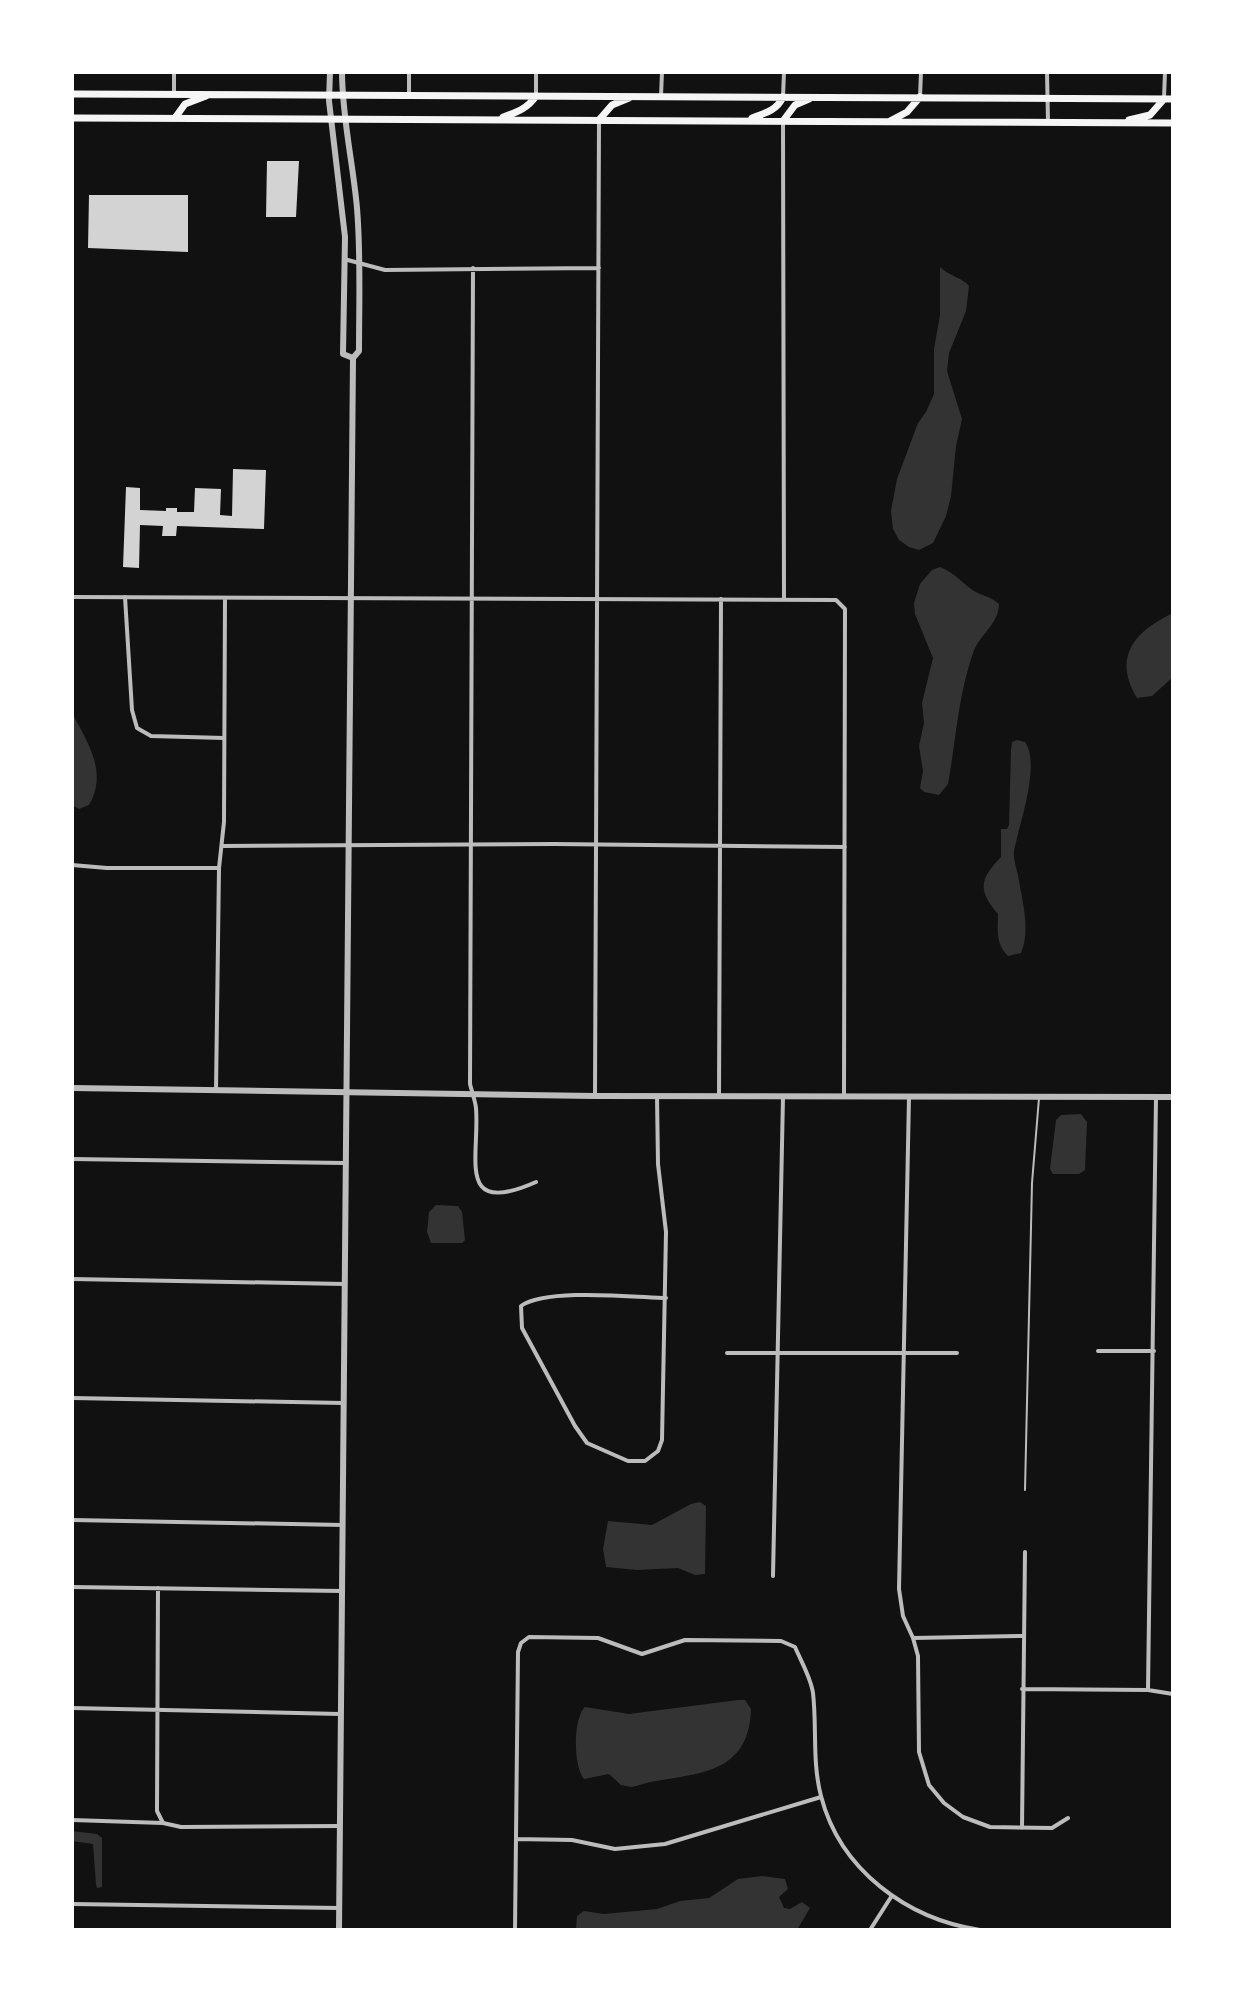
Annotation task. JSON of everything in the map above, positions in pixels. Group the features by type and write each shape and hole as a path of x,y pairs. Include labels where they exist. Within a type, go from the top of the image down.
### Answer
{"main road":[{"path":"72,94 1169,99"},
{"path":"175,118 185,104 212,94"},
{"path":"493,119 520,112 536,96"},
{"path":"599,120 612,105 635,96"},
{"path":"746,121 779,106 783,97"},
{"path":"783,121 795,105 815,97"},
{"path":"888,121 907,112 920,97"},
{"path":"1119,122 1150,115 1169,99"},
{"path":"72,118 1173,123"}],"street":[{"path":"174,72 174,94"},
{"path":"330,72 345,237 343,354 353,358"},
{"path":"339,1930 349,598 353,358 359,351 357,210 342,72"},
{"path":"409,72 409,95"},
{"path":"536,72 536,96"},
{"path":"661,96 662,72"},
{"path":"783,97 784,72"},
{"path":"920,97 921,72"},
{"path":"1047,72 1048,122"},
{"path":"1165,72 1169,99"},
{"path":"595,1096 599,120"},
{"path":"783,121 784,600"},
{"path":"344,259 385,270 599,268"},
{"path":"473,268 472,1095 476,1107 475,1175 479,1186 498,1193 517,1191 536,1182"},
{"path":"72,597 597,598 841,602 845,609 844,1096"},
{"path":"125,597 132,710 137,728 151,736 224,738"},
{"path":"216,1091 225,598"},
{"path":"719,1096 721,599"},
{"path":"222,846 596,844 845,847"},
{"path":"72,865 219,868"},
{"path":"72,1088 345,1094 1173,1097"},
{"path":"657,1096 658,1164 666,1232 666,1298 662,1440 658,1451 645,1461 628,1461 587,1443 575,1426 522,1328 521,1306 534,1298 554,1296 666,1298"},
{"path":"773,1576 783,1097"},
{"path":"909,1097 899,1589 903,1616 918,1656 919,1752 929,1785 944,1803 963,1817 990,1827 1022,1828 1052,1828 1068,1818"},
{"path":"1148,1690 1156,1097"},
{"path":"72,1159 345,1163"},
{"path":"72,1279 344,1284"},
{"path":"1098,1351 1154,1351"},
{"path":"727,1353 957,1353"},
{"path":"72,1398 343,1403"},
{"path":"72,1520 343,1525"},
{"path":"1022,1828 1025,1552"},
{"path":"72,1587 342,1591"},
{"path":"158,1588 157,1811 163,1823"},
{"path":"913,1638 1022,1636"},
{"path":"515,1930 518,1652 521,1643 529,1637 598,1638 642,1654 685,1640 781,1641 795,1647 813,1690 814,1748 821,1797 832,1826 850,1855 891,1897 917,1912 955,1926 980,1930"},
{"path":"1022,1689 1148,1690 1173,1694"},
{"path":"72,1708 340,1714"},
{"path":"516,1839 572,1840 595,1846 639,1848 665,1844 821,1797"},
{"path":"72,1820 163,1823 181,1827 340,1826"},
{"path":"870,1930 891,1897"},
{"path":"72,1904 339,1908"}],"lane":[{"path":"1025,1490 1032,1183 1039,1096"}],"shaded area":[{"path":"940,267 969,286 966,311 949,353 947,371 962,419 946,516 933,543 919,550 899,540 893,529 891,511 897,479 918,423 934,394"},
{"path":"940,567 999,604 996,618 973,653 961,702 948,784 939,795 920,788 923,771 919,746 924,723 922,703 933,658 915,614 914,603 920,584 932,570"},
{"path":"1173,613 1173,677 1152,696 1137,698 1127,670 1131,647 1148,628"},
{"path":"72,713 94,758 97,781 89,805 79,809 72,805"},
{"path":"1012,742 1025,742 1031,765 1014,854 1026,925 1021,953 1008,956 999,941 998,914 987,898 984,885 985,878 1001,857 1001,829 1007,829 1009,825 1011,750"},
{"path":"1081,1114 1087,1122 1085,1170 1079,1174 1053,1174 1050,1169 1056,1120 1061,1115"},
{"path":"436,1205 458,1206 462,1212 465,1240 462,1243 431,1243 427,1232 429,1212"},
{"path":"700,1502 706,1506 705,1574 695,1575 678,1568 637,1570 606,1567 603,1549 608,1521 652,1525"},
{"path":"745,1700 751,1709 748,1730 733,1757 721,1765 691,1775 631,1787 621,1785 609,1774 584,1779 580,1773 576,1753 577,1731 585,1707 629,1714"},
{"path":"72,1831 97,1834 102,1838 102,1887 97,1888 96,1884 93,1844 72,1841"},
{"path":"762,1876 785,1879 788,1889 779,1897 784,1908 790,1909 802,1902 810,1908 797,1930 576,1930 577,1916 584,1911 604,1914 657,1909 680,1901 709,1898 738,1879"}],"building":[{"path":"267,161 299,161 296,217 266,217"},
{"path":"89,195 188,195 188,252 88,248"},
{"path":"233,469 266,470 264,529 177,526 176,536 162,536 163,526 140,525 139,568 123,567 126,487 140,488 140,510 166,511 166,508 177,508 177,512 194,512 195,488 221,489 220,515 232,516"}]}
